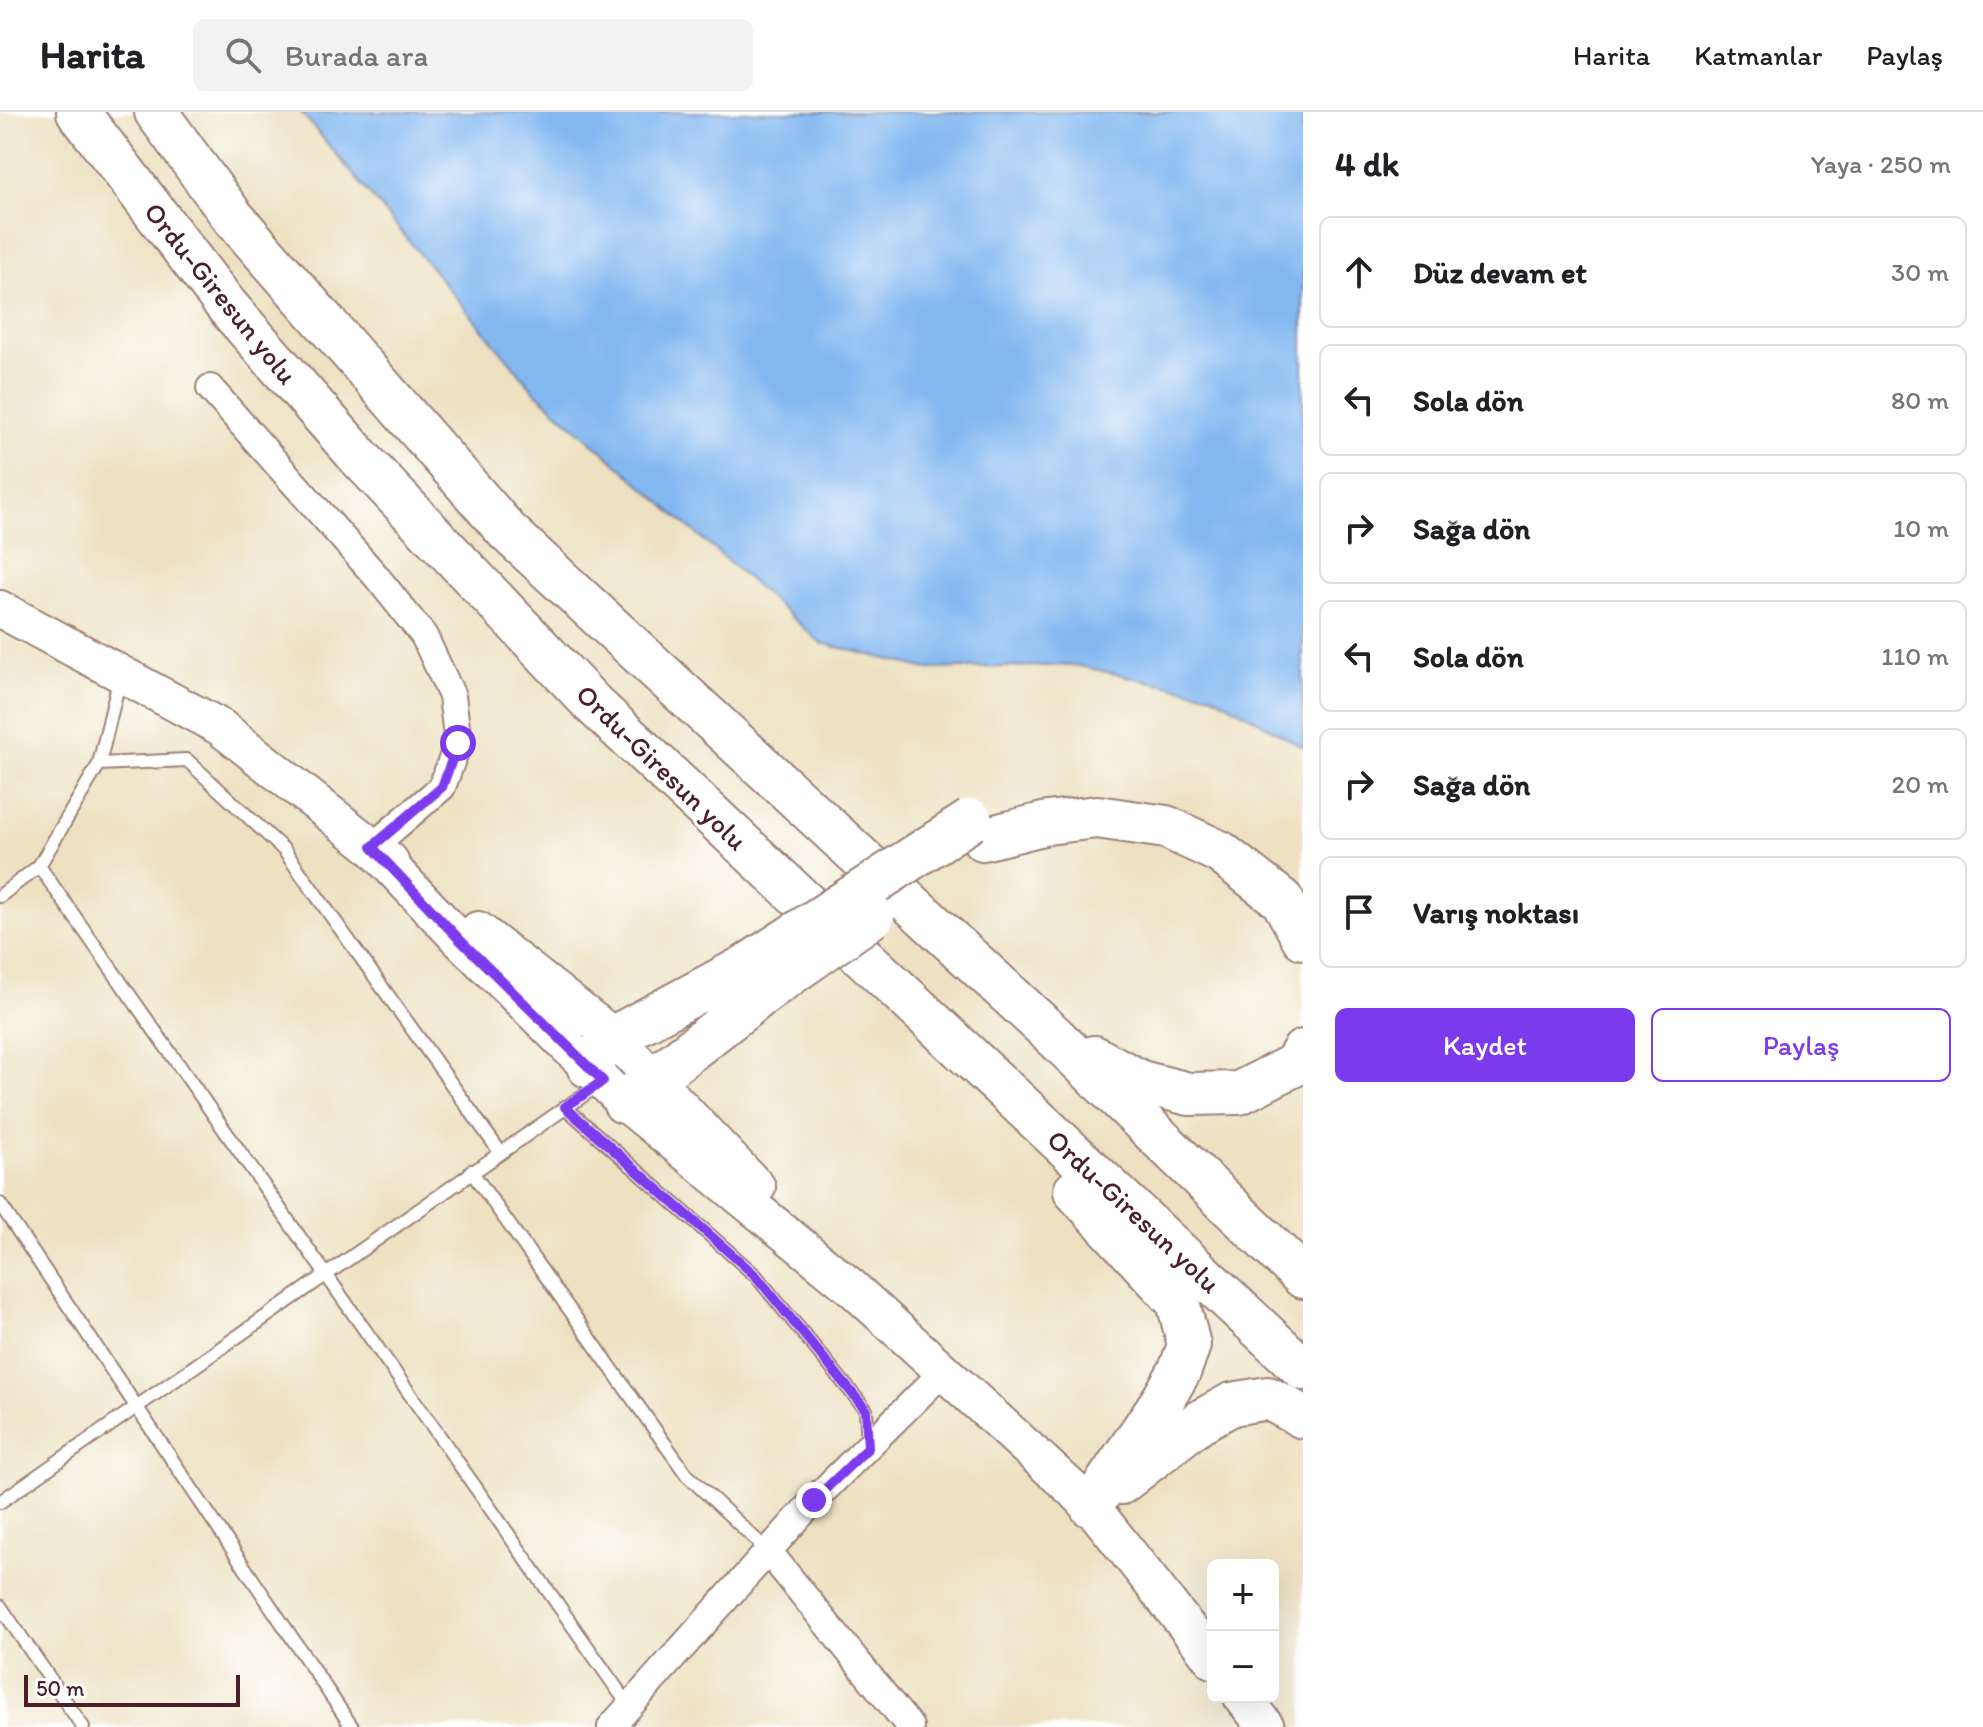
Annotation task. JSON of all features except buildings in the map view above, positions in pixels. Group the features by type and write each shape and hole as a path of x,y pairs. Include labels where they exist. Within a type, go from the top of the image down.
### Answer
{"highway":[{"name":"Ordu-Giresun yolu","path":"78,112 226,305 359,457 593,704 1303,1369"},
{"name":"Ordu-Giresun yolu","path":"156,112 232,216 507,531 1055,1037 1303,1277"},
{"path":"617,1072 977,830 1036,800 1101,792 1156,802 1215,822 1288,868 1303,887"},
{"path":"977,830 1097,817 1166,827 1220,852 1282,900 1303,938"},
{"path":"617,1072 758,977"},
{"path":"909,1001 975,1089 1053,1167 1178,1302 1189,1345 1180,1370 1091,1506"},
{"path":"1055,1037 1141,1082 1189,1094 1239,1093 1294,1065 1303,1051"},
{"path":"1091,1506 1199,1422 1232,1404 1268,1398 1303,1417"}],"main road":[{"path":"0,609 220,727 372,847 1091,1506 1207,1652"},
{"path":"1247,1703 1266,1727"}],"street":[{"path":"210,388 376,576 424,636 452,696 458,743 442,787 372,847"},
{"path":"611,1727 814,1500 943,1372"},
{"path":"768,1551 910,1727"}],"lane":[{"path":"0,896 39,866 99,764 121,674"},
{"path":"99,764 187,760 284,850 500,1152"},
{"path":"39,866 629,1706"},
{"path":"0,1502 617,1072"},
{"path":"565,1107 756,1276 866,1410 868,1448"},
{"path":"471,1171 687,1475 768,1551"},
{"path":"0,1204 352,1727"},
{"path":"0,1606 83,1727"}],"water":[{"path":"301,112 1303,112 1303,747 1213,695 1075,665 928,669 821,643 536,393"}],"route":[{"path":"458,743 442,787 372,847 459,939 603,1081 565,1107 756,1276 866,1410 868,1448 814,1500"}]}
